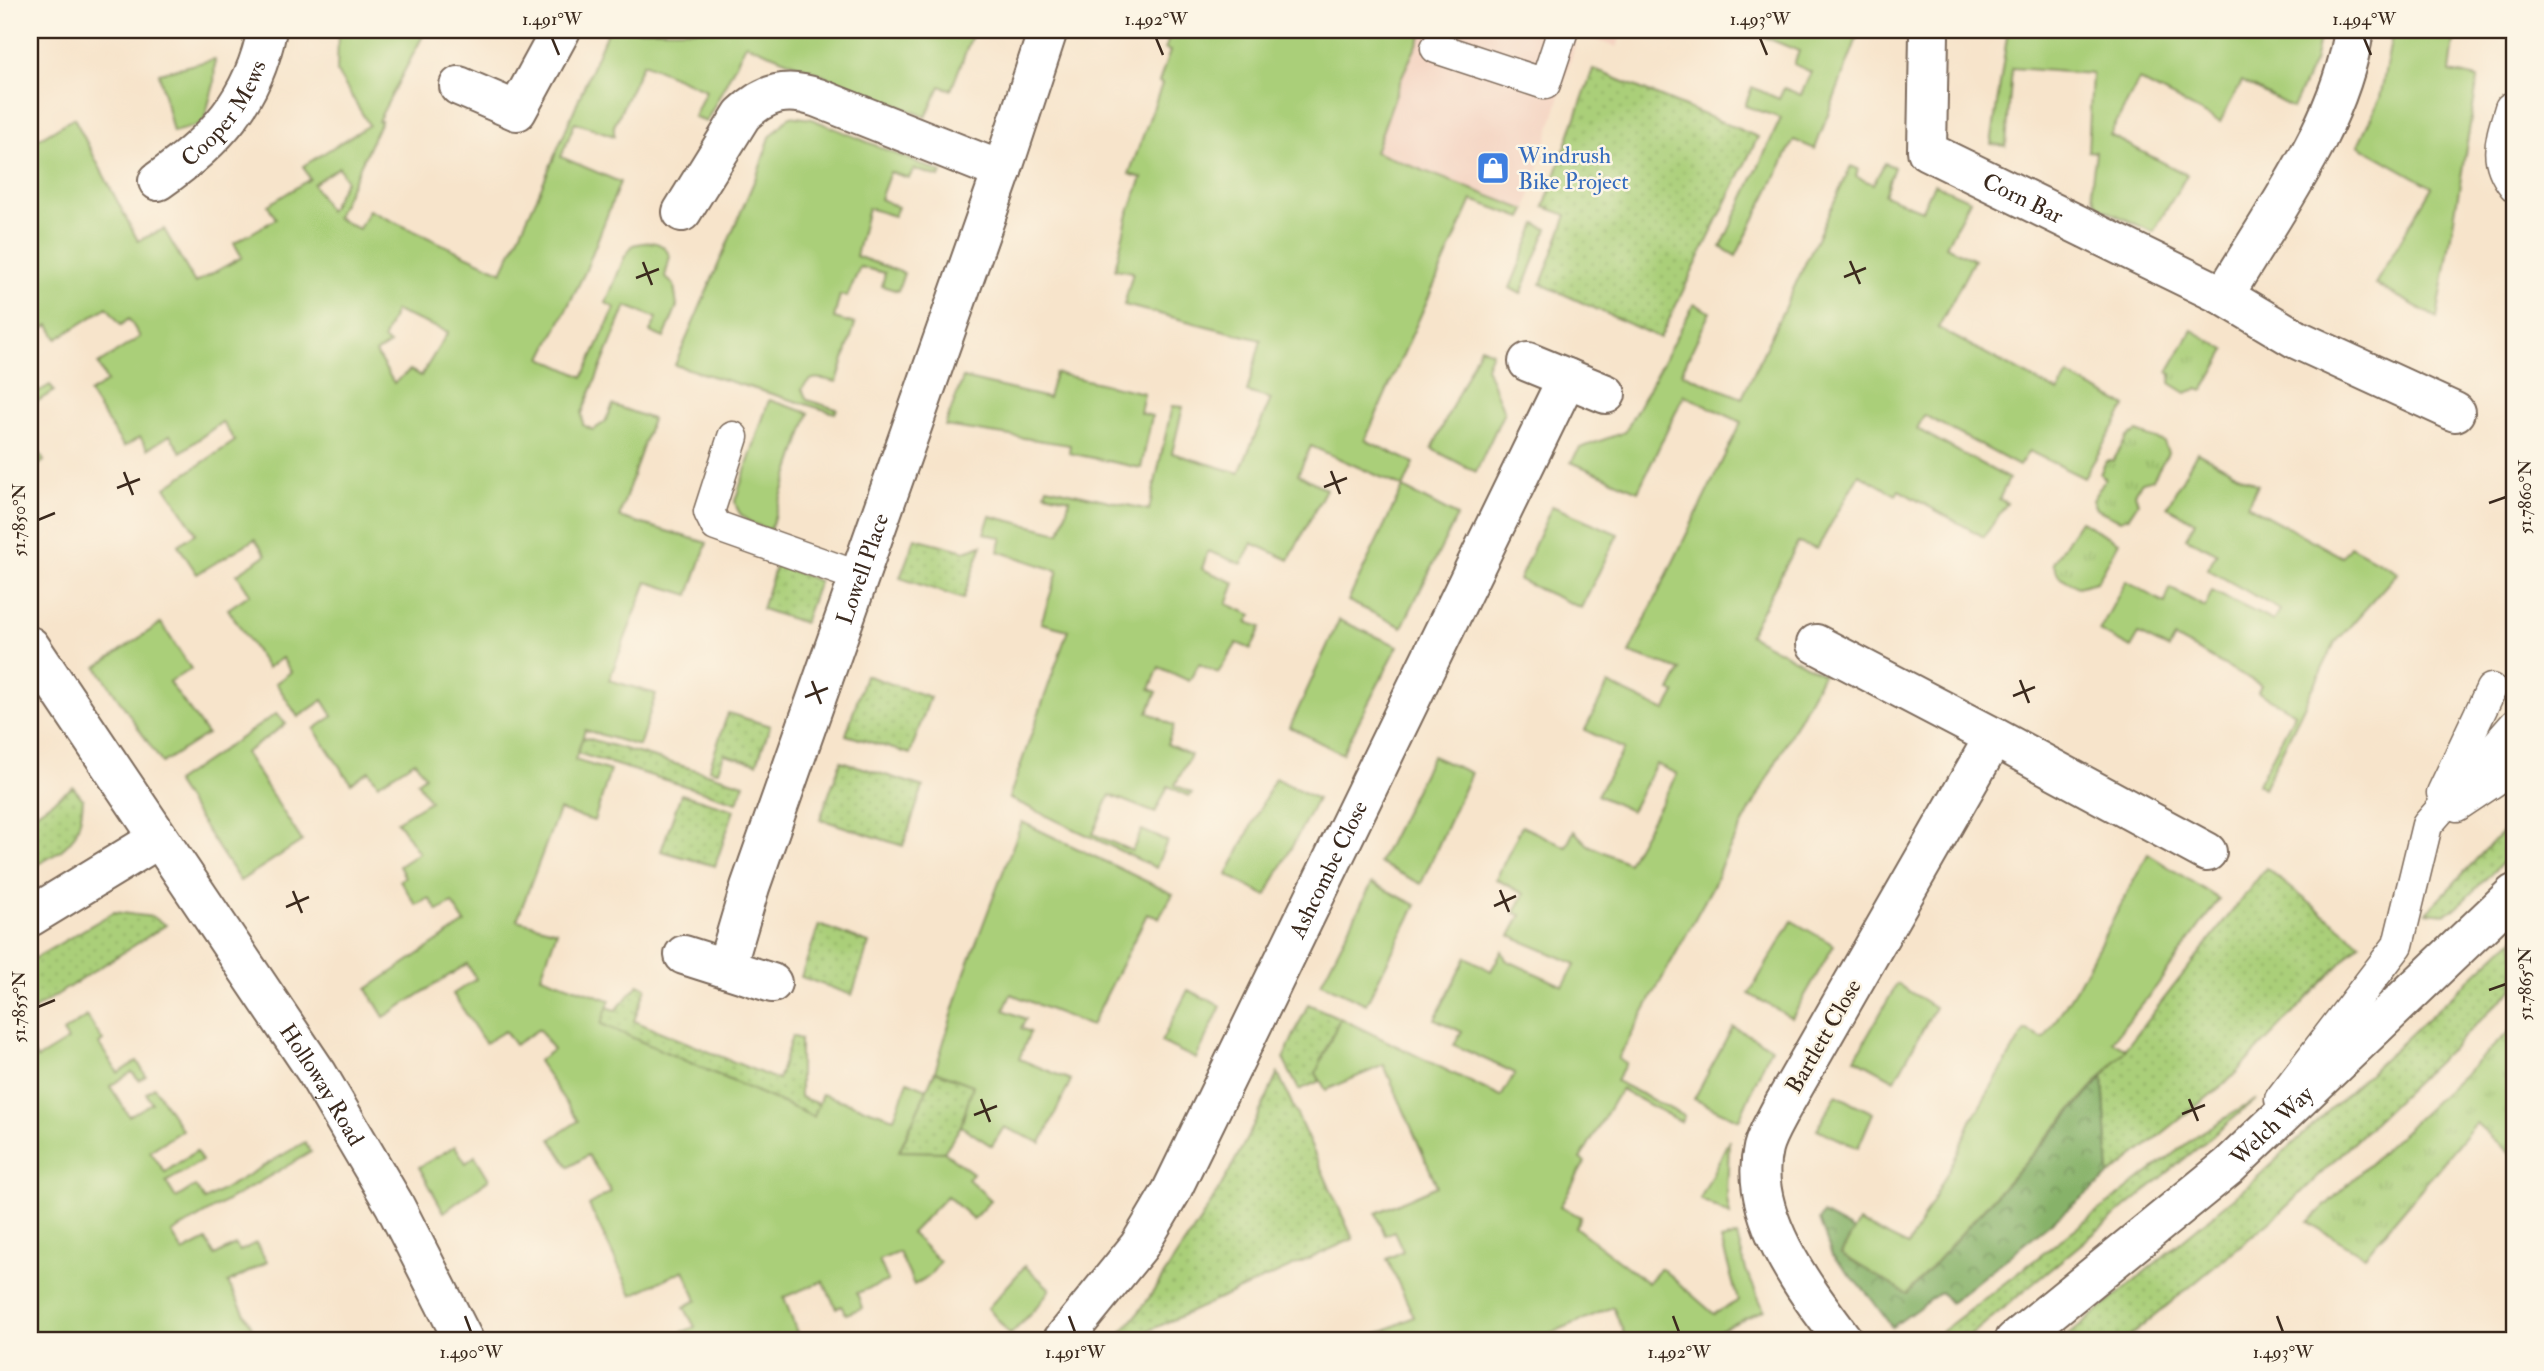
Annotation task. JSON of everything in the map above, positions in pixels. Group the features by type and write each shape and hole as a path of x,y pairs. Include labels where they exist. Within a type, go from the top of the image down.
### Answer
{"street":[{"name":"Cooper Mews","path":"158,181 187,161 225,124 246,89 267,30"},
{"path":"459,86 517,111 561,30"},
{"name":"Lowell Place","path":"726,968 750,887 857,576 1002,171 1048,30"},
{"path":"2224,296 2329,118 2345,74 2354,30"},
{"name":"Corn Bar","path":"1929,34 1927,151 2224,296 2296,339 2455,412"},
{"path":"682,212 742,116 755,103 782,91 799,92 1002,171"},
{"path":"1528,362 1606,394"},
{"name":"Ashcombe Close","path":"1062,1341 1139,1245 1171,1192 1567,378"},
{"path":"1816,644 2207,852"},
{"name":"Holloway Road","path":"30,646 317,1073 394,1204 464,1341"},
{"name":"Bartlett Close","path":"1844,1341 1796,1277 1783,1251 1763,1195 1760,1177 1763,1146 1787,1098 1994,737"},
{"path":"30,917 158,839"},
{"name":"Welch Way","path":"2014,1341 2228,1166 2373,1031 2514,894"},
{"path":"684,955 772,983"}],"lane":[{"path":"1436,48 1545,85 1563,30"},
{"path":"2510,108 2498,150 2505,175 2514,186"},
{"path":"733,437 709,512 716,527 857,576"},
{"path":"2228,1166 2398,945 2427,825 2491,689"},
{"path":"2427,825 2514,725"},
{"path":"2427,825 2514,768"}],"shaded area":[{"path":"1424,30 1623,30 1617,47 1578,35 1526,210 1375,152 1403,74"}],"green space":[{"path":"334,30 426,30 378,121 381,121 336,218 359,229 369,210 502,272 608,30 974,30 951,90 940,86 926,117 746,44 706,122 694,117 706,90 643,63 614,126 614,136 575,122 561,157 620,182 585,272 542,358 583,377 615,308 606,303 624,258 633,245 650,242 667,250 670,256 665,277 674,285 677,306 664,338 650,332 657,318 626,306 582,413 583,425 593,430 605,422 613,405 652,419 619,517 707,543 689,595 647,582 609,680 656,694 639,746 585,730 575,760 610,771 594,821 559,810 517,920 557,931 541,976 610,1000 601,1024 814,1117 822,1094 894,1118 908,1081 927,1089 899,1151 944,1152 973,1173 968,1179 991,1200 973,1219 947,1196 911,1233 940,1262 929,1276 914,1285 899,1252 879,1260 888,1281 857,1293 862,1308 846,1314 841,1306 836,1308 823,1281 784,1297 800,1341 660,1341 695,1327 684,1307 697,1300 684,1270 632,1295 589,1205 611,1192 588,1155 569,1167 551,1139 578,1121 538,1061 553,1050 539,1029 515,1045 505,1031 485,1043 453,994 476,979 467,964 384,1017 367,989 465,923 452,903 438,911 429,898 416,905 400,880 405,877 399,866 419,853 397,821 430,801 417,782 425,776 415,761 378,784 369,771 351,783 314,729 333,716 323,700 298,717 276,683 291,672 282,658 267,668 228,609 250,594 237,574 266,555 255,539 197,574 178,545 196,533 166,487 235,441 222,422 181,452 170,435 148,449 140,437 124,447 89,393 107,382 98,364 140,337 129,319 121,325 107,307 57,339 49,325 30,337 30,144 74,118 138,241 164,229 195,283 242,257 234,243 276,219 268,205 310,179 303,166 369,125 337,72 338,31","holes":["339,167 346,180 329,211 313,184","395,311 448,332 421,376 410,370 394,383 376,353 390,344 383,340"]},
{"path":"1172,30 1424,30 1403,74 1375,152 1526,210 1522,218 1472,200 1365,440 1414,463 1403,488 1457,516 1402,627 1348,601 1403,487 1311,446 1298,474 1326,489 1289,560 1252,543 1242,564 1208,551 1202,569 1235,583 1227,604 1252,615 1247,622 1261,627 1251,649 1237,643 1218,673 1199,664 1189,681 1159,667 1150,689 1157,692 1148,712 1174,726 1167,744 1191,755 1175,785 1192,793 1189,796 1168,786 1155,813 1110,795 1093,834 1132,851 1142,830 1167,841 1156,868 1009,798 1068,630 1041,623 1058,571 998,551 1002,538 984,533 990,516 1060,533 1070,499 1045,493 1047,487 1149,510 1172,406 1183,407 1172,453 1239,473 1271,399 1247,392 1261,340 1124,305 1133,272 1115,269 1128,214 1142,178 1129,174 1162,84 1159,82 1170,51 1165,49"},
{"path":"1747,30 1860,30 1815,149 1794,140 1736,256 1721,247 1781,118 1745,106 1752,87 1779,99 1784,88 1801,95 1811,72 1794,64 1799,51"},
{"path":"2008,30 2267,30 2319,39 2314,62 2293,108 2242,81 2220,122 2139,80 2110,135 2187,175 2153,232 2103,209 2094,198 2092,183 2096,152 2088,151 2092,74 2012,68 2006,146 1991,144"},
{"path":"2393,30 2455,34 2450,72 2478,78 2437,318 2375,284 2432,187 2358,145 2380,98"},
{"path":"215,59 214,84 203,124 173,132 159,73"},
{"path":"1593,69 1758,137 1660,338 1541,284 1567,215 1544,207"},
{"path":"790,116 812,119 942,173 939,177 914,169 909,178 890,172 880,199 898,207 894,216 868,208 856,256 904,273 898,291 882,286 885,273 860,267 847,297 840,295 834,318 855,324 837,382 813,379 802,389 807,400 837,409 835,413 675,365 759,170 770,137"},
{"path":"1885,163 1894,167 1884,195 1922,210 1934,184 1970,200 1946,246 1974,260 1938,328 2058,392 2068,375 2126,406 2084,478 2029,451 2019,466 1924,415 1917,429 2009,479 1999,499 2007,503 1984,537 1899,490 1896,495 1859,474 1817,549 1798,543 1749,635 1823,674 1722,863 1715,882 1618,1059 1626,1063 1616,1081 1684,1116 1681,1122 1621,1089 1580,1159 1585,1162 1560,1207 1581,1217 1575,1227 1648,1283 1661,1268 1714,1314 1738,1301 1721,1240 1737,1236 1746,1270 1764,1310 1696,1341 1627,1341 1613,1307 1532,1341 1361,1341 1414,1317 1387,1259 1403,1251 1394,1231 1385,1235 1376,1213 1437,1186 1384,1065 1326,1090 1316,1073 1340,1018 1501,1097 1515,1073 1454,1045 1462,1032 1435,1019 1466,957 1491,971 1502,951 1506,960 1563,986 1576,964 1510,936 1521,915 1515,913 1524,894 1496,879 1522,826 1566,847 1574,831 1588,845 1628,863 1677,774 1656,764 1631,811 1597,795 1624,749 1585,730 1608,684 1665,711 1675,693 1670,691 1681,670 1629,653 1741,422 1684,395 1638,491 1571,462 1580,448 1625,432 1694,304 1710,312 1681,373 1742,398 1851,166 1858,169 1856,177 1873,184"},
{"path":"1536,224 1547,229 1521,294 1510,288"},
{"path":"2192,330 2226,350 2203,391 2197,389 2186,393 2170,383 2171,374 2168,372"},
{"path":"1480,347 1492,352 1486,367 1504,412 1476,472 1432,449"},
{"path":"1055,373 1144,393 1140,413 1152,416 1141,468 1069,453 1070,445 945,426 963,378 1048,398"},
{"path":"50,385 54,391 30,406 30,397"},
{"path":"769,400 809,413 770,530 743,517 735,501"},
{"path":"2137,432 2164,442 2168,453 2153,479 2142,482 2135,493 2138,503 2129,517 2120,520 2096,509 2092,500 2105,479 2100,474 2106,461 2113,461 2127,437"},
{"path":"30,439 44,461 30,471"},
{"path":"2197,452 2258,485 2247,505 2342,557 2350,546 2398,572 2335,643 2264,788 2258,784 2295,713 2258,692 2261,685 2175,638 2169,649 2139,634 2131,648 2099,631 2126,581 2165,603 2170,588 2205,607 2212,591 2273,621 2280,610 2207,569 2217,553 2186,538 2195,522 2167,507"},
{"path":"1552,506 1618,534 1581,608 1519,580"},
{"path":"2080,521 2119,542 2097,582 2078,587 2059,576 2053,563"},
{"path":"915,538 965,551 982,545 963,599 900,578"},
{"path":"776,565 819,581 804,623 762,609"},
{"path":"1339,620 1398,646 1342,754 1290,727"},
{"path":"161,623 191,669 169,682 207,734 162,763 97,667"},
{"path":"865,675 930,697 910,754 846,735"},
{"path":"728,713 770,726 757,763 724,754 718,771 709,769"},
{"path":"276,714 286,724 245,753 302,841 240,881 175,782"},
{"path":"583,737 744,784 737,802 577,753"},
{"path":"1432,756 1471,773 1421,884 1379,863"},
{"path":"841,761 923,787 903,846 820,819"},
{"path":"1275,778 1317,799 1266,896 1227,875"},
{"path":"73,787 83,799 79,826 69,843 30,869 30,817"},
{"path":"681,794 734,810 715,866 661,851"},
{"path":"2514,819 2514,851 2456,908 2444,914 2427,912"},
{"path":"1022,822 1173,894 1159,918 1147,914 1091,1026 1011,994 1004,1010 1026,1019 1021,1028 1030,1032 1019,1059 1071,1080 1041,1143 1004,1127 992,1146 961,1126 973,1085 935,1071 965,972"},
{"path":"2148,854 2219,899 2156,987 2112,1041 2126,1049 1907,1294 1841,1254 1859,1222 1908,1246 1956,1156 1971,1121 2025,1030 2044,1039 2078,985"},
{"path":"2266,868 2360,943 2229,1080 2109,1176 2103,1077"},
{"path":"1372,883 1416,905 1366,1004 1321,983"},
{"path":"114,912 153,917 166,925 30,1012 30,961"},
{"path":"1792,921 1834,945 1792,1018 1749,994"},
{"path":"819,925 869,943 852,995 801,977"},
{"path":"2514,938 2514,988 2281,1212 2124,1341 2062,1341 2250,1184"},
{"path":"639,984 646,988 634,1021 778,1080 792,1036 800,1039 800,1097 819,1104 815,1117 600,1024 607,1007 616,1010"},
{"path":"1897,984 1935,1007 1895,1080 1855,1058"},
{"path":"1188,990 1221,1006 1196,1059 1161,1042"},
{"path":"1308,1004 1340,1018 1316,1073 1320,1081 1299,1090 1283,1059"},
{"path":"87,1016 103,1041 99,1044 118,1073 137,1061 146,1076 139,1080 132,1072 110,1086 129,1116 152,1103 146,1093 154,1087 182,1130 150,1151 165,1172 196,1151 202,1161 166,1182 176,1198 195,1186 205,1200 305,1142 311,1152 172,1233 183,1252 206,1240 215,1256 235,1245 240,1251 256,1243 267,1262 228,1283 252,1327 241,1332 245,1341 30,1341 30,1048 37,1059 68,1040 63,1032"},
{"path":"1733,1027 1771,1047 1739,1120 1694,1099"},
{"path":"2514,1027 2514,1157 2476,1123 2365,1256 2308,1222"},
{"path":"935,1071 973,1085 961,1126 944,1152 899,1152"},
{"path":"1278,1073 1353,1239 1126,1341 1121,1333 1146,1302 1210,1205 1246,1140"},
{"path":"2103,1077 2109,1176 1950,1303 1941,1292 1892,1327 1867,1293 1832,1256 1819,1220 1823,1214 1854,1231 1841,1254 1908,1293"},
{"path":"1836,1095 1873,1113 1858,1148 1817,1129"},
{"path":"2257,1099 1966,1339 1929,1341 2199,1134"},
{"path":"1729,1140 1727,1199 1730,1215 1700,1199"},
{"path":"455,1146 466,1163 475,1156 489,1179 444,1212 419,1167"},
{"path":"1025,1266 1050,1289 1010,1335 988,1308"},
{"path":"1778,1332 1784,1332 1794,1341 1761,1341"}],"place":[{"name":"Windrush Bike Project","path":"1493,168"}]}
